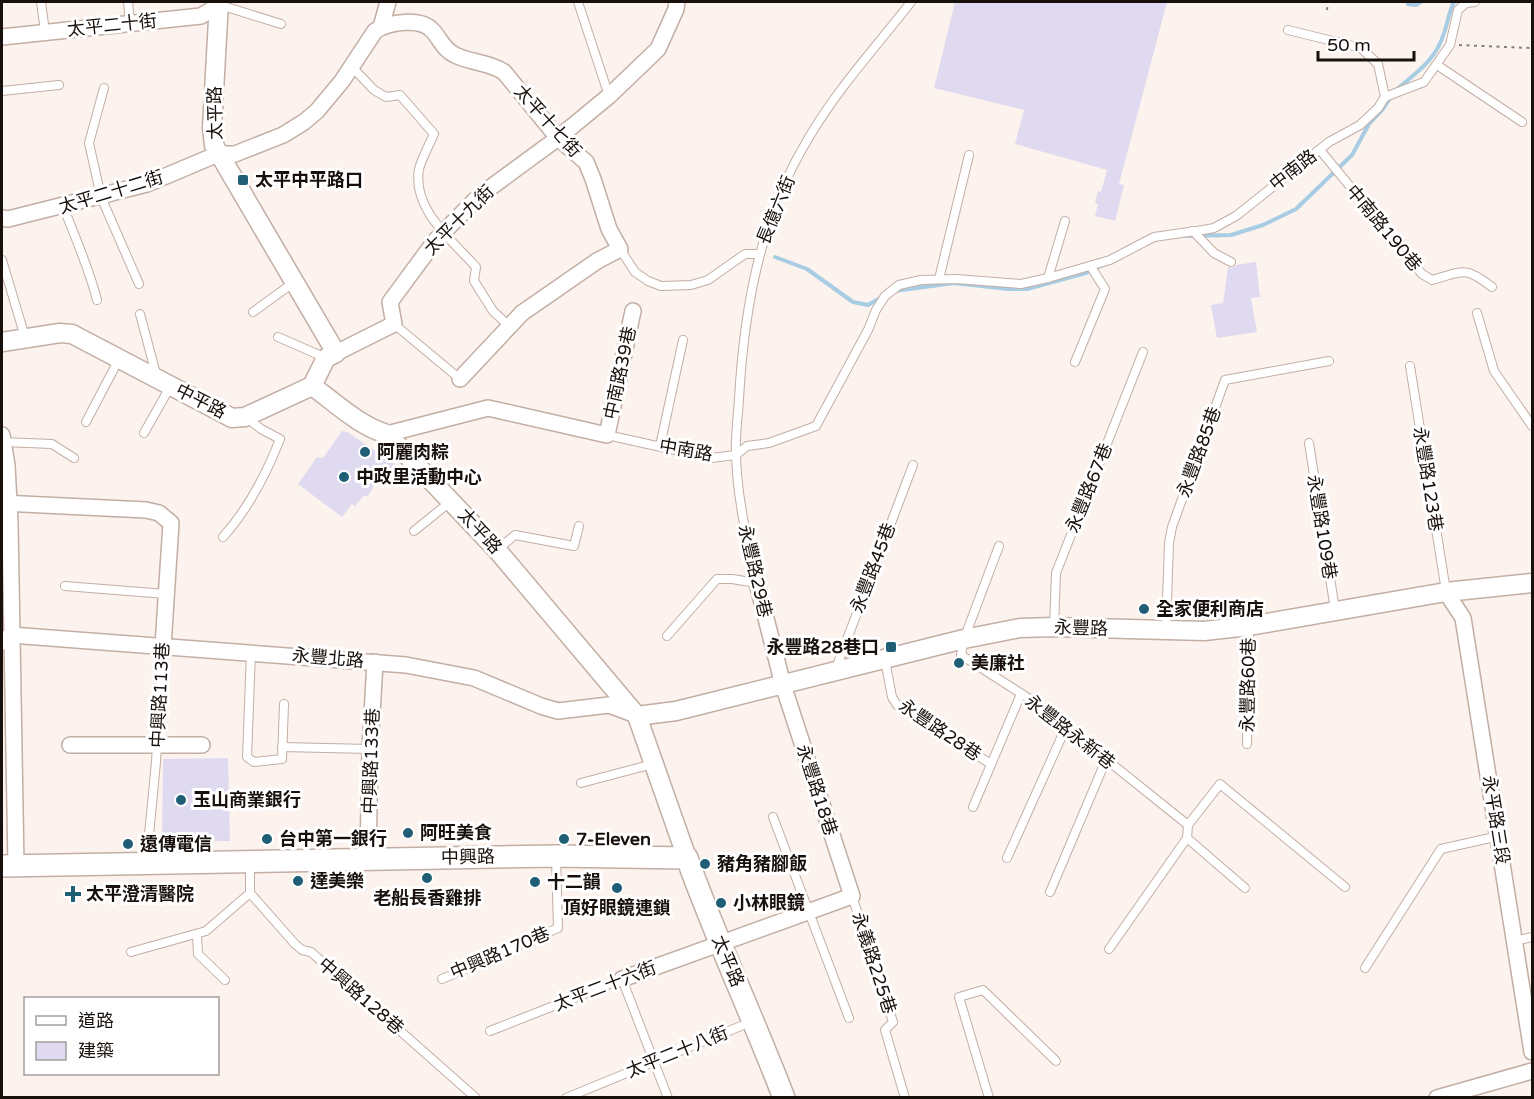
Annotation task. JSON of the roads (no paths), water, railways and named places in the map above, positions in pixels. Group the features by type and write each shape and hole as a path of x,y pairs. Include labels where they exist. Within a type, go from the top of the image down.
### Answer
{"main road":[{"name":"中興路","path":"9,866 556,856 687,858"},
{"name":"太平路","path":"687,858 784,1098"}],"street":[{"path":"218,154 235,154 283,135 304,122 316,111 352,67 369,38 381,27 388,2"},
{"name":"太平十九街","path":"394,324 390,302 418,262 444,231 479,196 558,138 609,96 658,50 677,2"},
{"name":"太平二十街","path":"2,37 201,16 219,3"},
{"name":"太平路","path":"219,3 212,127 214,145 294,282 331,355"},
{"name":"太平十七街","path":"381,27 399,23 426,25 457,57 495,66 504,72 558,138 586,162 609,229 620,249"},
{"name":"太平二十二街","path":"2,218 8,219 147,184 218,154"},
{"path":"460,379 509,326 531,306 552,294 597,261 620,249"},
{"name":"中南路39巷","path":"607,435 633,311"},
{"path":"312,386 331,355 394,324"},
{"name":"中平路","path":"2,342 60,333 72,334 232,418 245,417 312,386"},
{"name":"太平路","path":"312,386 363,423 387,434 497,550 637,716 687,858"},
{"name":"中南路","path":"387,434 489,408 607,435"},
{"path":"2,439 7,465 5,504 9,866"},
{"name":"中興路113巷","path":"5,504 147,510 159,513 171,523 163,646"},
{"name":"永豐路29巷","path":"757,583 783,684"},
{"name":"永豐路","path":"637,716 676,711 964,639 1020,628 1204,632 1446,592 1533,583"},
{"name":"永平路三段","path":"1446,592 1463,618 1533,1052"},
{"name":"永豐北路","path":"6,638 163,646 375,662 431,669 474,678 558,711 609,705 637,716"},
{"name":"中興路133巷","path":"368,859 370,749 375,662"},
{"name":"永豐路18巷","path":"783,684 852,896"},
{"path":"70,745 202,746"},
{"name":"太平二十六街","path":"622,979 852,896"},
{"path":"1437,1098 1533,1071"}],"lane":[{"path":"41,2 45,32"},
{"path":"128,2 130,22"},
{"path":"578,2 609,96"},
{"name":"長億六街","path":"736,455 743,343 748,304 759,254 782,192 808,138 858,66 911,2"},
{"name":"中南路","path":"607,435 711,458 736,455 747,446 769,443 816,426 885,296 899,285 939,279 1021,284 1091,267 1110,260 1154,237 1214,228 1236,216 1329,142 1360,125 1378,108 1385,97 1424,82 1450,45 1458,10 1466,3 1475,2"},
{"path":"219,3 281,24"},
{"path":"1288,30 1361,48 1378,64 1385,97"},
{"path":"1437,65 1522,122"},
{"path":"352,67 374,90 386,97 400,95 434,134 420,168 419,186 424,207 476,267 474,281 493,311 509,326"},
{"path":"2,91 59,85"},
{"path":"104,88 88,143 101,197 139,284"},
{"name":"中南路190巷","path":"1320,150 1428,279 1432,280 1456,273 1473,273 1492,287"},
{"path":"939,279 969,155"},
{"path":"63,206 98,300"},
{"path":"1048,278 1065,221"},
{"path":"1193,231 1214,253 1231,262"},
{"name":"太平十七街","path":"620,249 635,272 661,286 691,285 708,280 745,254 759,254"},
{"path":"2,260 26,338"},
{"path":"1075,362 1105,289 1091,267"},
{"path":"254,312 294,282"},
{"path":"1477,313 1494,371 1533,426"},
{"name":"中平路","path":"140,314 164,382"},
{"path":"394,324 460,379"},
{"path":"278,337 331,355"},
{"path":"660,446 683,340"},
{"name":"永豐路67巷","path":"1054,627 1056,573 1143,352"},
{"path":"86,422 119,359"},
{"name":"永豐路85巷","path":"1166,630 1169,543 1172,527 1225,380 1329,361"},
{"name":"永豐路123巷","path":"1410,366 1446,592"},
{"path":"144,433 164,382"},
{"path":"223,537 249,504 280,439 245,417"},
{"path":"2,439 52,444 74,458"},
{"name":"永豐路109巷","path":"1309,442 1335,612"},
{"name":"永豐路29巷","path":"736,455 743,523 757,583"},
{"name":"永豐路45巷","path":"834,672 913,465"},
{"path":"414,531 452,501"},
{"path":"497,550 515,535 574,546 579,526"},
{"path":"964,639 999,546"},
{"path":"666,636 717,579 757,583"},
{"path":"65,586 166,594"},
{"name":"永豐路60巷","path":"1247,744 1249,626"},
{"name":"永豐路永新巷","path":"964,639 961,655 1036,703 1188,825"},
{"name":"中興路113巷","path":"139,864 148,845 163,646"},
{"path":"251,652 247,757 254,762 282,759 284,704"},
{"name":"永豐路28巷","path":"885,659 892,697 897,705 991,764"},
{"path":"973,807 1021,694"},
{"path":"1007,858 1066,727"},
{"path":"282,747 370,749"},
{"path":"1050,892 1106,760"},
{"path":"581,783 653,764"},
{"path":"1108,949 1187,838 1188,825 1220,784 1345,887"},
{"path":"773,817 849,1018"},
{"path":"1365,968 1441,849 1499,836"},
{"path":"1187,838 1245,888"},
{"name":"中興路170巷","path":"441,979 558,928 556,856"},
{"path":"131,951 206,931 250,893 250,862"},
{"name":"中興路128巷","path":"250,893 295,944 302,950 311,952 476,1098"},
{"name":"永義路225巷","path":"852,896 893,1022 885,1030 905,1098"},
{"path":"197,935 198,954 225,980"},
{"path":"1515,941 1533,937"},
{"path":"622,979 668,1098"},
{"name":"太平二十六街","path":"490,1031 622,979"},
{"path":"989,1098 959,997 983,990 1056,1061"},
{"name":"太平二十八街","path":"566,1098 754,1021"}],"waterway":[{"path":"1408,4 1416,5 1421,2"},
{"path":"1397,89 1425,65 1436,51 1454,2"},
{"path":"1186,236 1231,235 1263,225 1296,209 1352,155 1369,124 1392,95"},
{"path":"775,257 807,269 853,302 868,305 882,297"},
{"path":"894,291 954,283 1027,289 1086,273 1101,266"}],"place":[{"name":"太平中平路口","path":"243,180"},
{"name":"阿麗肉粽","path":"365,452"},
{"name":"中政里活動中心","path":"344,477"},
{"name":"全家便利商店","path":"1144,609"},
{"name":"永豐路28巷口","path":"891,647"},
{"name":"美廉社","path":"959,663"},
{"name":"玉山商業銀行","path":"181,800"},
{"name":"阿旺美食","path":"408,833"},
{"name":"台中第一銀行","path":"267,839"},
{"name":"7-Eleven","path":"564,839"},
{"name":"遠傳電信","path":"128,844"},
{"name":"豬角豬腳飯","path":"705,864"},
{"name":"老船長香雞排","path":"427,878"},
{"name":"達美樂","path":"298,881"},
{"name":"十二韻","path":"535,882"},
{"name":"頂好眼鏡連鎖","path":"617,888"},
{"name":"太平澄清醫院","path":"73,894"},
{"name":"小林眼鏡","path":"721,903"}]}
